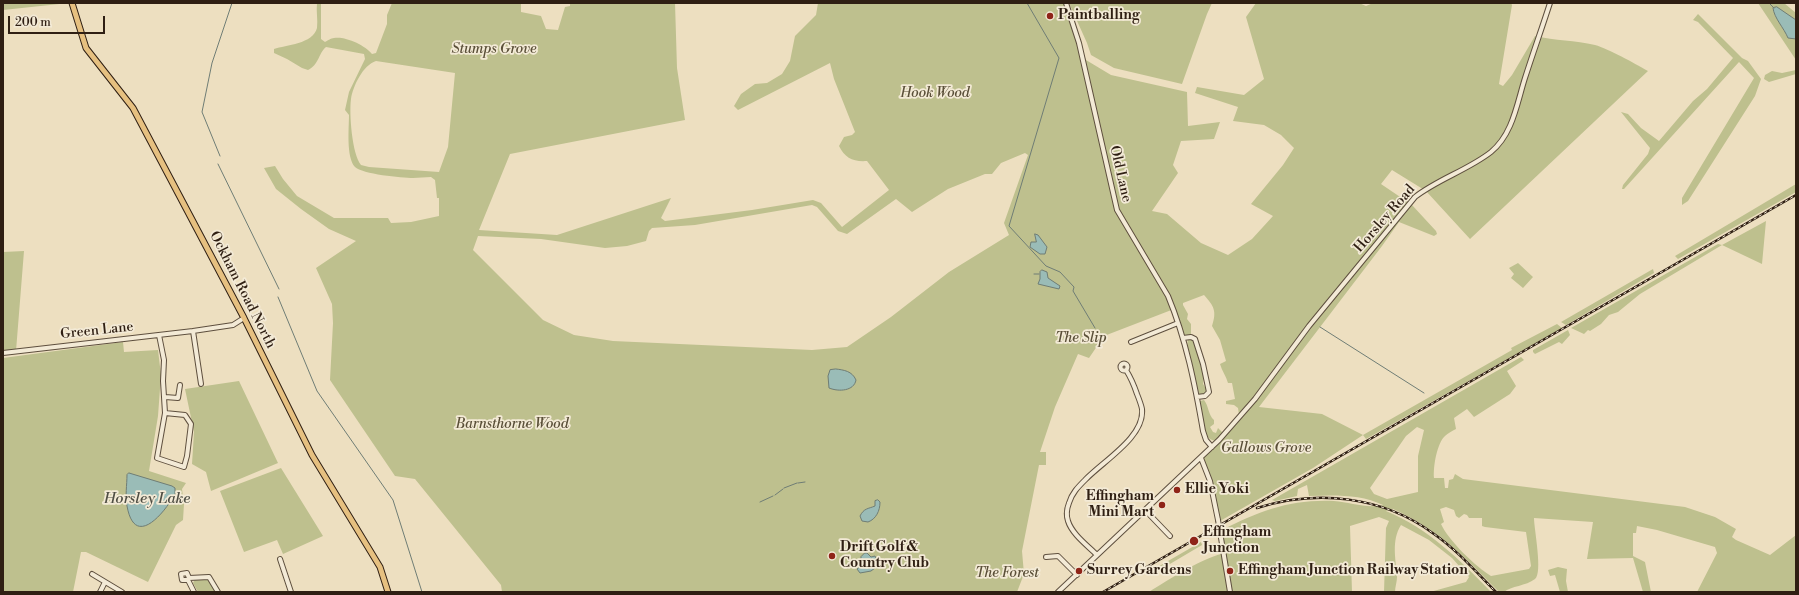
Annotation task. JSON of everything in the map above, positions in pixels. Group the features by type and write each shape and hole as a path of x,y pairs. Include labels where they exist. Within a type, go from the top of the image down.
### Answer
{"main road":[{"name":"Ockham Road North","path":"72,3 86,48 133,108 244,318 312,455 380,567 388,592"}],"street":[{"name":"Old Lane","path":"1066,3 1080,48 1117,210 1168,296 1183,338 1197,397 1203,431 1206,440 1212,447"},
{"name":"Horsley Road","path":"1058,592 1212,447 1255,399 1309,326 1415,197 1473,164 1492,150 1505,136 1514,115 1550,3"},
{"name":"Green Lane","path":"3,353 193,331 233,325 244,318"},
{"path":"1131,342 1178,323"},
{"path":"193,331 201,384"},
{"path":"159,335 164,360 165,413 157,458 184,467 191,424 185,415 165,413"},
{"path":"1183,338 1191,337 1195,339 1203,364 1209,392 1205,396 1197,397"},
{"path":"1097,556 1072,530 1067,518 1067,511 1070,500 1076,489 1102,463 1130,440 1138,427 1142,411 1141,406 1132,378 1126,370"},
{"path":"164,397 178,398 180,386"},
{"path":"1201,458 1210,481 1230,592"},
{"path":"1196,462 1204,467"},
{"path":"1145,510 1170,536"},
{"path":"1046,556 1058,556 1077,575"},
{"path":"280,559 291,592"},
{"path":"92,574 122,592"},
{"path":"194,592 189,579 209,577 218,592"},
{"path":"100,592 105,582"}],"green space":[{"path":"3,3 69,3 3,10"},
{"path":"317,3 321,3 321,39 325,42 334,38 344,38 365,47 372,54 376,53 387,24 387,15 392,3 521,3 521,12 541,16 546,29 558,30 565,7 570,6 570,3 675,3 677,68 685,120 510,154 479,230 557,235 671,198 661,218 665,221 752,210 813,200 821,203 842,227 889,190 867,161 858,161 850,158 844,154 839,146 844,137 852,135 855,132 834,79 830,63 738,110 734,106 741,94 755,84 767,83 782,74 790,61 795,36 816,15 818,3 1065,3 1068,10 1061,12 1064,16 1069,14 1086,60 1111,75 1187,92 1188,126 1220,122 1214,139 1181,141 1173,165 1178,173 1152,211 1167,214 1201,243 1228,255 1252,239 1273,216 1251,204 1283,165 1294,148 1281,135 1264,125 1233,121 1238,107 1195,93 1197,87 1244,95 1264,79 1246,17 1256,3 1359,3 1366,6 1373,3 1511,3 1512,5 1499,84 1503,86 1512,75 1535,36 1595,45 1629,60 1648,71 1470,239 1426,191 1392,170 1381,184 1412,205 1436,231 1437,234 1434,236 1399,222 1259,407 1322,414 1363,435 1313,468 1220,521 1209,473 1204,462 1204,457 1239,415 1238,408 1234,405 1226,404 1226,401 1235,399 1232,383 1228,383 1220,364 1226,361 1220,340 1212,326 1214,309 1204,295 1183,303 1188,314 1187,319 1191,324 1191,335 1185,336 1183,334 1174,309 1104,336 1089,358 1078,354 1055,407 1040,452 1046,452 1046,465 1039,465 1022,551 1024,574 1017,592 502,592 501,585 415,479 395,476 330,380 333,323 332,304 316,268 356,241 329,229 301,209 276,189 264,168 275,166 283,179 297,196 334,218 388,218 391,223 411,222 439,216 439,198 437,198 435,180 431,177 408,178 374,174 365,172 355,167 352,162 349,150 349,115 345,110 349,92 365,59 364,54 326,47 312,68 308,70 274,53 274,49 305,41 314,33 317,28","holes":["376,61 455,73 448,147 439,172 369,167 361,165 358,160 353,143 350,114 351,99 359,77 371,63","1025,153 1028,155 1004,223 1009,235 949,272 891,317 847,347 812,350 613,341 574,335 543,320 473,250 478,236 541,239 605,248 627,246 646,241 649,231 652,228 695,225 812,205 817,207 838,231 847,234 896,199 912,212 948,189 985,174 992,174 1001,163"]},
{"path":"1069,3 1212,3 1182,84 1114,68 1091,55"},
{"path":"1758,3 1784,3 1796,13 1796,60"},
{"path":"1698,14 1742,58 1748,61 1761,79 1755,96 1688,201 1682,205 1682,198 1754,78 1739,62 1624,189 1622,189 1623,185 1648,154 1650,148 1621,112 1628,114 1641,128 1659,141 1693,101 1707,89 1733,58 1698,22 1693,20"},
{"path":"1796,70 1796,74 1769,82 1764,79 1765,75 1772,71 1782,73"},
{"path":"1796,184 1796,192 1678,259 1675,256"},
{"path":"1766,221 1762,264 1722,245"},
{"path":"1718,244 1722,245 1640,294 1618,312 1609,315 1601,324 1590,331 1588,330 1584,334 1571,328"},
{"path":"24,251 16,351 3,353 3,252"},
{"path":"1518,263 1533,277 1523,288 1511,278 1514,274 1509,268"},
{"path":"1653,269 1654,273 1566,325 1561,322"},
{"path":"1557,324 1562,328 1366,439 1363,435 1512,350 1511,348"},
{"path":"1568,330 1570,335 1562,344 1559,342 1535,354 1533,352 1533,350"},
{"path":"1192,338 1196,342 1204,376 1203,384 1207,390 1204,395 1199,394 1189,359 1187,345 1188,339"},
{"path":"123,342 124,352 158,350 161,375 158,416 149,471 186,483 182,489 184,504 183,520 176,525 148,582 86,552 81,552 73,592 3,592 3,358"},
{"path":"1521,357 1524,360 1507,371 1516,386 1510,394 1474,417 1467,409 1454,418 1456,429 1442,439 1434,468 1434,478 1444,478 1445,488 1448,488 1449,480 1453,479 1455,474 1463,479 1685,507 1715,517 1736,529 1732,537 1736,540 1770,555 1796,535 1796,592 1697,592 1717,553 1715,547 1657,530 1637,526 1636,533 1633,533 1633,556 1645,562 1651,592 1643,592 1633,558 1587,559 1593,522 1534,518 1538,560 1537,575 1535,579 1527,583 1504,592 1499,592 1438,535 1410,517 1393,509 1386,511 1402,518 1443,546 1491,592 1430,592 1466,582 1469,577 1452,558 1429,540 1401,525 1395,544 1397,577 1395,592 1384,592 1386,528 1389,521 1379,517 1350,526 1352,592 1149,592 1197,563 1226,553 1222,530 1262,512 1289,504 1318,501 1334,501 1365,506 1383,505 1374,501 1356,497 1309,496 1307,485 1298,489 1297,496 1275,501 1272,500","holes":["1417,427 1424,430 1418,456 1418,492 1387,499 1374,494 1370,488 1406,436","1446,507 1454,510 1456,516 1459,518 1464,514 1469,518 1482,518 1482,526 1485,527 1526,532 1531,566 1529,569 1491,576 1485,572 1463,553 1450,538 1441,524 1444,522 1440,509"]},
{"path":"239,381 278,463 211,491 206,472 192,464 194,432 185,389"},
{"path":"1204,400 1214,420 1214,424 1210,427 1213,432 1216,433 1218,428 1223,433 1216,441 1206,436 1202,425 1200,401"},
{"path":"281,468 323,536 283,554 277,540 244,552 220,491"},
{"path":"1201,542 1202,545 1153,574 1152,572 1149,572"},
{"path":"1558,567 1567,569 1566,581 1568,592 1560,592 1555,575 1550,576 1548,570"},
{"path":"195,579 208,580 216,592 198,592 193,583"}],"water":[{"path":"1777,7 1796,20 1796,39 1788,38 1774,12 1773,8"},
{"path":"1035,234 1038,235 1047,247 1045,254 1040,254 1030,247 1031,242 1036,242"},
{"path":"1042,270 1047,272 1048,278 1060,286 1059,289 1038,284 1040,272"},
{"path":"836,369 850,373 856,380 855,384 846,390 829,388 828,376 830,370"},
{"name":"Horsley Lake","path":"129,473 175,488 175,494 164,510 158,517 143,526 136,525 131,519 127,506 127,475"},
{"path":"878,500 880,505 875,517 868,522 862,521 860,516 863,511 875,506 875,501"},
{"path":"865,553 871,557 875,556 879,565 871,571 860,573 857,569 861,566 861,557"}],"waterway":[{"path":"220,156 202,112 212,63 232,3"},
{"path":"1027,3 1059,58 1009,226 1046,266 1060,272 1074,287 1073,291 1095,328"},
{"path":"1769,3 1774,8"},
{"path":"218,164 279,289"},
{"path":"1034,274 1039,274"},
{"path":"278,297 317,391 393,500 422,592"},
{"path":"1320,327 1424,393"},
{"path":"798,483 805,482"},
{"path":"784,488 797,483"},
{"path":"775,495 783,489"},
{"path":"760,502 773,496"}],"railway":[{"path":"1103,592 1796,195"},
{"path":"1257,508 1280,502 1326,498 1371,504 1393,511 1414,521 1451,547 1496,592"}],"place":[{"name":"Paintballing","path":"1050,16"},
{"name":"Ellie Yoki","path":"1177,490"},
{"name":"Effingham Mini Mart","path":"1162,505"},
{"name":"Effingham Junction","path":"1194,541"},
{"name":"Drift Golf & Country Club","path":"832,556"},
{"name":"Surrey Gardens","path":"1079,571"},
{"name":"Effingham Junction Railway Station","path":"1230,571"}],"park label":[{"name":"Stumps Grove","path":"494,50"},
{"name":"Hook Wood","path":"935,94"},
{"name":"The Slip","path":"1081,339"},
{"name":"Barnsthorne Wood","path":"512,425"},
{"name":"Gallows Grove","path":"1266,449"},
{"name":"The Forest","path":"1007,574"}]}
